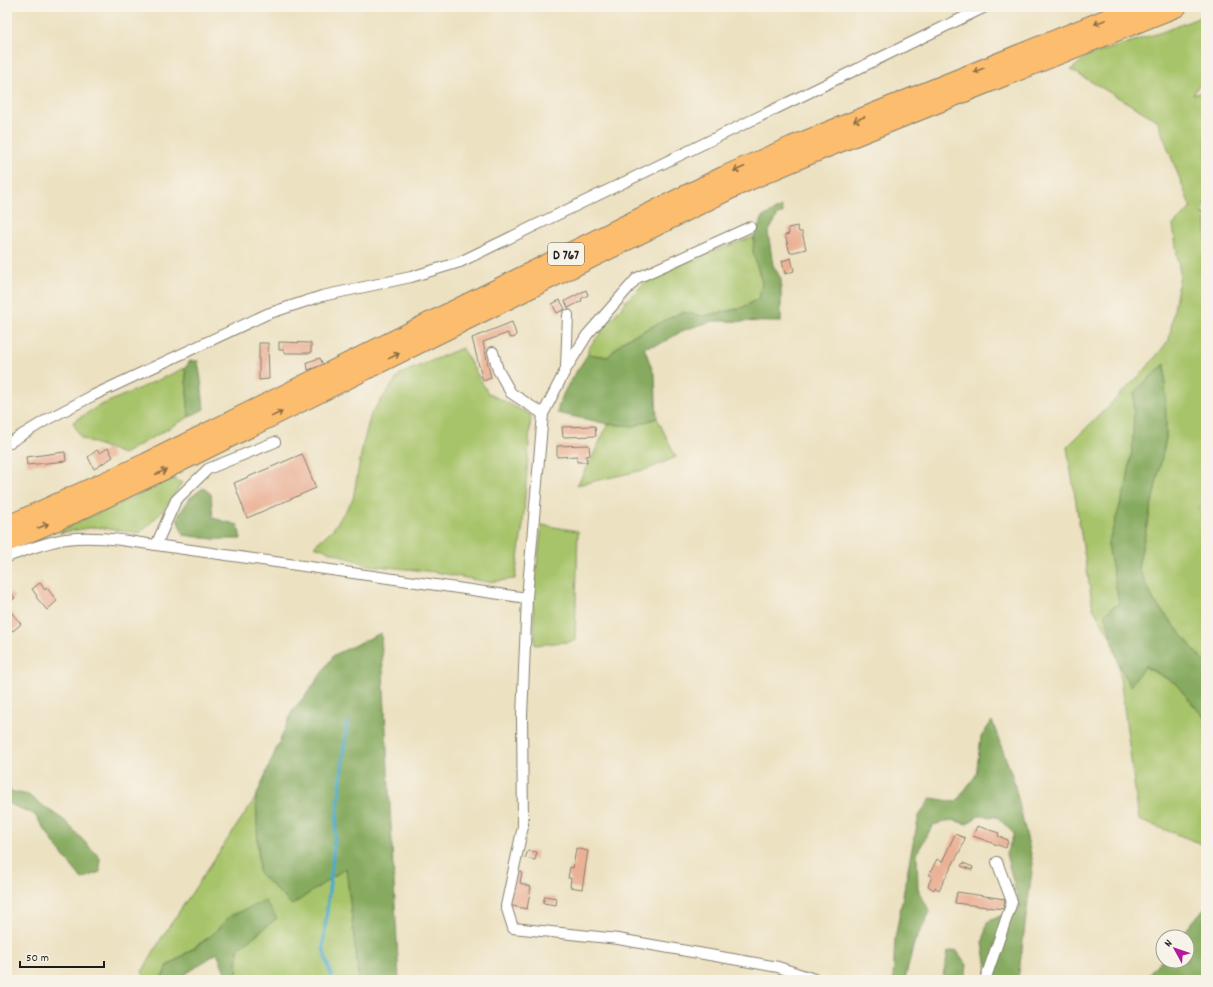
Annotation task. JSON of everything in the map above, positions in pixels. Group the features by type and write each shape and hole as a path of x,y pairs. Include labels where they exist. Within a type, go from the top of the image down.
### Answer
{"highway":[{"name":"D 767","path":"7,526 146,463 724,176 800,143 1136,7"},
{"name":"D 767","path":"7,542 74,513 166,469 741,184 806,156 1177,7"}],"street":[{"path":"7,444 48,419 92,396 267,314 322,296 411,277 467,259 985,7"},
{"path":"750,227 637,278 587,334 566,369 543,414 527,598 522,716 523,826 506,906 513,928 633,941 778,967 817,980"},
{"path":"566,369 568,315"},
{"path":"493,352 498,370 511,393 543,414"},
{"path":"156,545 176,500 208,469 275,442"},
{"path":"7,557 28,549 66,539 97,538 156,545 527,598"},
{"path":"984,980 1012,902 997,862"}],"green space":[{"path":"1206,15 1206,72 1193,95 1206,91 1206,200 1202,214 1206,214 1206,497 1200,508 1206,542 1206,664 1154,601 1138,567 1166,438 1165,364 1134,392 1133,442 1127,483 1108,544 1119,603 1105,614 1112,640 1093,608 1067,447 1144,371 1169,340 1180,274 1173,225 1191,208 1157,120 1071,70 1087,56 1162,32"},
{"path":"781,207 783,213 778,215 768,233 773,265 781,279 781,322 713,321 684,330 660,344 644,347 655,377 657,418 634,426 608,424 557,413 565,390 588,354 608,357 624,340 682,312 703,316 742,308 759,298 762,283 753,252 754,237 763,217"},
{"path":"754,237 753,252 762,283 759,298 742,308 703,316 682,312 624,340 608,357 588,354 588,349 626,301 648,279 697,256"},
{"path":"462,348 488,393 531,415 523,524 515,579 487,582 435,572 368,565 314,546 334,528 353,499 363,444 371,414 400,374"},
{"path":"190,361 198,361 204,409 189,417 185,368"},
{"path":"1165,364 1166,438 1138,567 1154,601 1206,664 1206,718 1175,683 1145,666 1130,686 1118,662 1105,613 1119,603 1108,544 1127,483 1133,442 1134,392"},
{"path":"185,368 189,417 123,454 81,438 73,422 97,407"},
{"path":"657,418 676,457 648,469 577,485 608,424 634,426"},
{"path":"172,478 182,483 162,512 140,533 95,527 59,533 77,522 115,506"},
{"path":"203,488 211,494 213,518 238,525 241,539 213,539 183,535 177,518 190,498"},
{"path":"542,525 578,531 575,641 535,645 533,596"},
{"path":"381,633 399,980 359,980 346,868 292,905 259,873 256,797 292,712 312,687 334,655"},
{"path":"1118,662 1130,686 1141,665 1175,683 1206,718 1205,845 1139,820"},
{"path":"992,721 1013,778 1033,863 1018,980 989,980 983,943 987,922 1020,907 1006,854 1014,834 997,817 978,816 967,824 952,820 933,825 917,853 918,889 930,912 914,943 905,979 893,980 895,939 919,816 931,798 956,802 976,775 981,737"},
{"path":"7,770 10,791 28,795 65,821 100,858 100,872 82,879 61,853 34,814 7,804"},
{"path":"256,797 259,873 292,905 346,867 359,980 237,980 238,949 277,918 230,916 212,935 167,966 161,980 147,980 142,972 162,937"},
{"path":"265,901 277,918 238,949 237,980 224,980 225,972 217,953 177,980 161,980 167,967 212,935 230,916"},
{"path":"1206,906 1206,980 1144,980 1155,967 1155,969 1195,969 1195,929 1187,929"},
{"path":"956,950 967,965 965,980 942,980 948,952"}],"building":[{"path":"797,226 799,232 802,232 806,249 790,253 785,235 789,234 788,228"},
{"path":"791,258 794,271 785,274 782,261"},
{"path":"586,290 588,295 581,299 582,301 568,308 565,301"},
{"path":"560,300 565,309 557,313 552,304"},
{"path":"512,322 516,334 515,337 509,337 508,333 483,342 491,378 483,381 472,338"},
{"path":"279,342 311,343 311,353 285,353 284,350 279,350"},
{"path":"259,343 268,343 269,379 259,380"},
{"path":"320,358 323,365 308,370 307,362"},
{"path":"595,426 596,436 563,437 562,427"},
{"path":"589,445 590,455 586,456 587,462 577,462 577,456 557,457 557,446"},
{"path":"108,448 113,457 94,469 88,457 97,450 100,453"},
{"path":"65,452 66,461 27,465 26,457"},
{"path":"302,454 316,488 247,518 234,483"},
{"path":"40,583 45,590 47,588 57,601 47,610 36,597 37,596 32,589"},
{"path":"11,593 15,598 7,604 7,596"},
{"path":"7,607 21,624 13,631 7,625"},
{"path":"977,826 999,833 998,836 1008,840 1006,848 973,836"},
{"path":"955,834 965,838 962,847 939,890 935,887 934,890 928,886 932,876 929,875 937,859 942,862"},
{"path":"576,848 588,851 582,889 570,887 571,878 568,878 570,867 573,868"},
{"path":"528,851 537,852 535,860 525,858"},
{"path":"963,863 973,867 972,870 961,866"},
{"path":"517,871 522,872 520,883 531,887 527,909 508,905"},
{"path":"957,892 1005,899 1003,909 955,903"},
{"path":"545,896 557,898 556,905 543,903"}],"waterway":[{"path":"332,980 323,948 347,722"}]}
